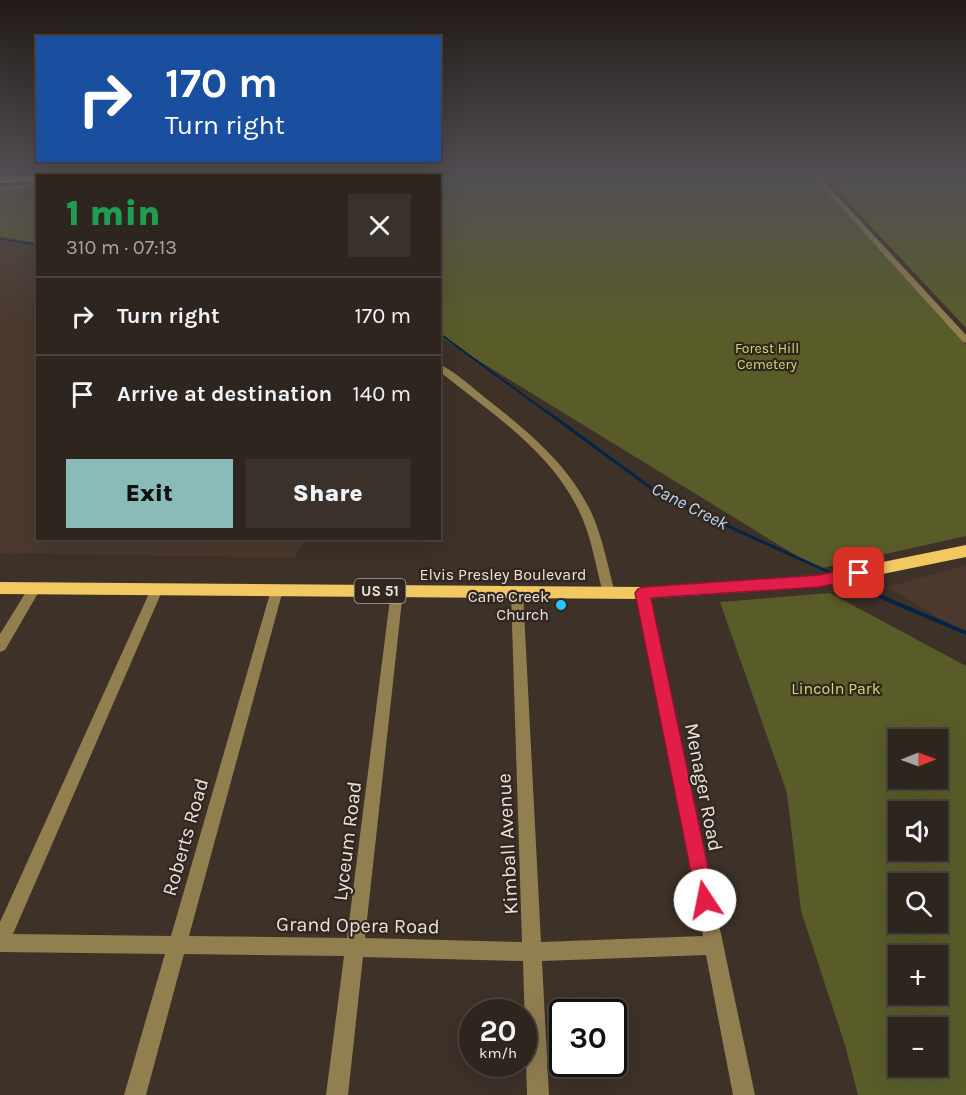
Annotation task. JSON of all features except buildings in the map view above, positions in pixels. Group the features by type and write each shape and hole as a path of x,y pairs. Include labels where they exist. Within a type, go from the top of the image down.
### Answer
{"main road":[{"name":"Elvis Presley Boulevard","path":"0,588 643,593 819,581 966,551"}],"street":[{"path":"862,226 966,340"},
{"path":"441,369 529,439 559,470 581,504 594,534 609,593"},
{"path":"0,646 35,588"},
{"path":"0,943 157,589"},
{"name":"Roberts Road","path":"135,1095 277,590"},
{"name":"Lyceum Road","path":"338,1095 397,591"},
{"name":"Kimball Avenue","path":"517,592 538,1095"},
{"name":"Menager Road","path":"643,593 744,1095"},
{"name":"Grand Opera Road","path":"0,943 355,947 533,952 714,945"}],"shaded area":[{"path":"0,236 36,243 36,540 305,540 294,558 0,553"},
{"path":"966,565 966,634 887,587"}],"green space":[{"path":"0,226 36,226 36,243 0,236"},
{"name":"Forest Hill Cemetery","path":"441,226 860,226 966,345 966,536 818,569 441,338"},
{"path":"871,226 966,226 966,328"},
{"name":"Lincoln Park","path":"830,593 966,666 966,1095 858,1095 845,1045 801,911 787,793 720,602"}],"waterway":[{"name":"Cane Creek","path":"0,239 36,245"},
{"name":"Cane Creek","path":"441,335 548,413"},
{"name":"Cane Creek","path":"546,411 662,496 833,574"},
{"name":"Cane Creek","path":"844,580 855,585"},
{"name":"Cane Creek","path":"851,584 966,633"}],"place":[{"name":"Cane Creek Church","path":"561,605"}],"route":[{"path":"705,900 643,593 819,581 859,573"}]}
